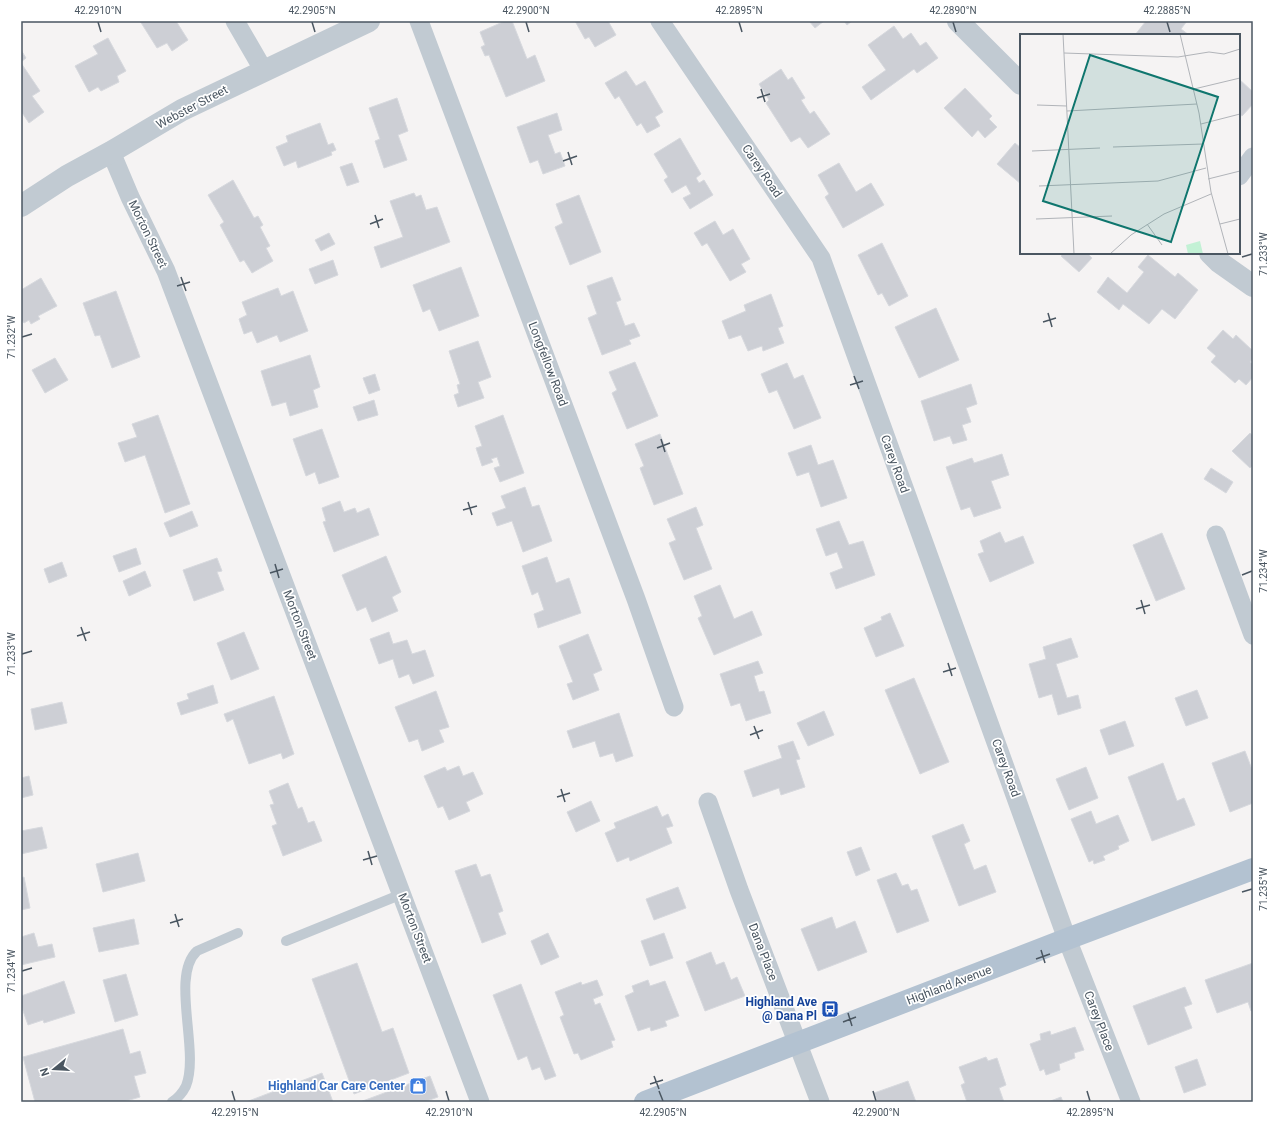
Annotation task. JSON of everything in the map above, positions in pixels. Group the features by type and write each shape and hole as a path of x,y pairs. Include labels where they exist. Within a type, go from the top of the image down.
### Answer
{"main road":[{"name":"Highland Avenue","path":"645,1102 1253,869"}],"street":[{"path":"235,21 264,71"},
{"name":"Webster Street","path":"21,206 67,176 182,110 369,21"},
{"name":"Longfellow Road","path":"420,21 636,598 674,707"},
{"name":"Carey Road","path":"660,21 821,258 1067,939"},
{"path":"958,21 1020,83"},
{"name":"Morton Street","path":"111,152 130,197 166,271 480,1102"},
{"path":"1240,175 1253,157"},
{"path":"1211,254 1219,262 1253,286"},
{"path":"1216,535 1253,635"},
{"name":"Dana Place","path":"708,802 739,890 820,1102"},
{"name":"Carey Place","path":"1067,939 1131,1102"}],"lane":[{"path":"286,941 402,894"},
{"path":"172,1102 183,1091 188,1078 189,1064 185,983 187,967 193,955 197,951 238,933"}],"building":[{"path":"140,21 176,21 188,40 172,51 167,43 157,48"},
{"path":"505,21 512,21 527,59 535,55 545,81 506,97 489,55 485,56 481,47 485,45 480,32"},
{"path":"575,21 608,21 616,35 595,47 589,37 585,39"},
{"path":"809,21 824,21 815,28"},
{"path":"844,21 852,21 847,25"},
{"path":"1146,21 1187,21 1181,29 1188,34 1136,34"},
{"path":"894,26 903,39 911,33 920,46 926,42 938,58 917,73 914,69 871,100 862,87 886,70 868,45"},
{"path":"108,38 126,71 117,76 119,82 101,91 98,87 89,92 75,66 98,54 93,46"},
{"path":"21,50 26,58 21,62"},
{"path":"21,63 40,91 32,96 44,112 29,123 21,111"},
{"path":"781,69 788,80 792,77 805,98 801,100 810,114 814,111 830,134 808,148 800,137 791,142 766,103 769,100 759,84"},
{"path":"626,71 636,86 645,81 663,112 655,117 660,126 647,133 641,123 637,126 619,96 615,99 605,83"},
{"path":"1240,80 1253,92 1253,104 1242,116 1240,115"},
{"path":"965,88 992,116 989,119 997,127 985,138 978,130 972,137 944,108"},
{"path":"397,98 408,131 398,135 407,160 384,168 375,141 380,139 369,108"},
{"path":"557,113 562,130 548,135 555,154 560,152 565,166 543,174 538,160 530,163 517,127"},
{"path":"320,123 328,145 333,143 336,150 331,152 332,155 298,168 296,161 284,166 276,147 288,142 286,136"},
{"path":"680,138 701,174 696,178 699,183 704,180 713,195 690,209 683,198 691,194 686,185 672,193 664,180 668,177 654,154"},
{"path":"1015,143 1020,147 1020,183 997,164"},
{"path":"352,163 359,182 347,186 340,167"},
{"path":"839,163 856,192 871,183 884,205 843,228 825,197 829,194 818,175"},
{"path":"233,180 254,218 258,216 263,225 260,227 270,246 266,248 273,261 252,273 244,260 240,262 220,225 224,222 208,195"},
{"path":"414,193 416,197 421,195 426,210 437,207 450,242 381,268 374,247 403,237 390,201"},
{"path":"579,195 601,252 570,265 555,227 563,223 556,204"},
{"path":"715,221 723,235 733,229 750,259 741,264 746,272 730,281 707,243 702,246 694,233"},
{"path":"329,233 335,244 321,251 315,240"},
{"path":"882,243 908,296 889,306 882,293 878,295 858,255"},
{"path":"1063,254 1090,254 1089,255 1092,258 1079,272 1061,256"},
{"path":"1148,255 1175,277 1178,273 1198,290 1175,319 1162,309 1149,324 1123,304 1119,310 1097,292 1108,277 1127,293 1144,272 1138,267"},
{"path":"333,260 338,275 315,284 309,269"},
{"path":"461,267 479,316 439,331 430,309 423,312 413,285"},
{"path":"612,277 621,300 616,302 625,326 634,323 640,336 629,340 631,344 602,355 588,318 597,314 587,286"},
{"path":"41,278 57,306 38,316 40,319 31,324 29,320 24,323 21,319 21,290"},
{"path":"278,288 281,296 293,291 308,331 280,342 277,335 257,343 252,331 244,334 239,319 247,315 242,302"},
{"path":"116,291 140,357 112,368 100,335 95,336 83,303"},
{"path":"771,294 783,326 778,328 784,343 763,351 762,346 748,351 741,335 729,339 722,321 746,311 744,305"},
{"path":"936,308 959,360 919,378 895,327"},
{"path":"1223,330 1233,339 1236,335 1253,351 1253,358 1250,362 1253,365 1253,377 1246,385 1239,379 1235,383 1211,362 1216,356 1207,348"},
{"path":"478,341 491,377 478,382 484,398 458,407 454,395 459,393 457,385 460,384 449,351"},
{"path":"310,355 320,387 313,390 318,407 290,416 286,402 272,406 261,371"},
{"path":"55,358 68,380 45,393 32,370"},
{"path":"635,362 658,416 627,429 612,393 617,390 609,372"},
{"path":"787,363 794,379 803,375 821,418 794,429 777,390 769,393 761,374"},
{"path":"375,374 380,390 369,394 363,378"},
{"path":"971,384 977,404 966,408 971,422 962,425 967,440 953,444 950,436 934,441 921,401"},
{"path":"374,400 378,415 358,421 353,407"},
{"path":"158,415 190,504 165,513 145,455 125,462 118,443 137,437 132,424"},
{"path":"503,415 524,473 500,482 494,468 500,466 497,457 491,459 493,462 482,466 476,448 482,446 475,426"},
{"path":"322,429 339,477 319,484 315,472 306,476 293,439"},
{"path":"1250,433 1253,436 1253,465 1250,468 1232,451"},
{"path":"660,434 683,494 654,505 640,468 644,466 635,444"},
{"path":"811,445 818,465 833,460 847,498 821,507 809,472 797,476 788,453"},
{"path":"1002,454 1009,475 991,481 1001,508 974,517 970,507 961,510 946,467 972,458 974,463"},
{"path":"1211,468 1233,482 1226,493 1204,479"},
{"path":"525,487 532,507 539,505 552,541 523,552 512,521 497,526 492,513 506,508 501,496"},
{"path":"340,501 344,512 355,508 357,513 369,508 379,535 334,552 323,522 326,521 322,508"},
{"path":"696,507 703,525 696,528 712,569 684,580 669,543 676,540 667,519"},
{"path":"192,511 198,526 170,537 164,523"},
{"path":"839,521 849,545 863,541 875,575 836,589 830,573 843,568 837,552 826,556 816,529"},
{"path":"1000,532 1005,543 1023,536 1034,563 990,582 978,554 984,552 980,541"},
{"path":"1162,533 1185,589 1156,601 1133,545"},
{"path":"136,548 141,564 119,572 113,556"},
{"path":"386,556 401,592 392,597 398,611 372,622 366,607 357,611 342,575"},
{"path":"547,557 556,583 569,578 581,613 538,628 534,614 544,610 538,592 532,595 522,566"},
{"path":"217,558 222,571 217,572 224,590 194,601 183,570"},
{"path":"62,562 67,576 49,583 44,569"},
{"path":"145,571 151,586 129,596 123,581"},
{"path":"720,585 734,619 752,611 762,635 714,655 698,618 702,616 694,596"},
{"path":"890,613 904,646 876,657 864,628 882,620 881,617"},
{"path":"244,632 259,669 231,680 217,643"},
{"path":"389,632 393,644 407,640 412,654 425,650 434,676 413,684 409,674 399,678 393,659 379,664 370,639"},
{"path":"588,634 602,670 593,674 599,690 573,700 567,684 573,682 559,646"},
{"path":"1071,638 1078,657 1056,664 1067,698 1078,695 1081,708 1058,715 1052,694 1039,698 1029,664 1046,659 1043,647"},
{"path":"758,661 763,673 754,676 759,692 764,691 771,713 746,721 740,703 731,706 720,674"},
{"path":"914,678 949,762 920,774 885,690"},
{"path":"213,685 218,703 181,715 177,703 189,699 187,694"},
{"path":"1197,690 1208,718 1186,726 1175,698"},
{"path":"436,691 449,727 439,730 444,742 422,751 418,739 409,742 395,707"},
{"path":"274,696 294,754 283,759 281,753 249,764 233,719 227,722 224,714"},
{"path":"62,702 67,723 35,730 31,709"},
{"path":"824,711 834,735 808,746 797,723"},
{"path":"619,713 633,756 616,762 613,753 600,757 595,741 573,748 567,731"},
{"path":"1125,721 1134,746 1109,755 1100,730"},
{"path":"793,741 800,759 796,760 805,787 781,795 779,788 753,797 744,771 782,758 778,746"},
{"path":"1245,751 1253,772 1253,803 1230,812 1212,763"},
{"path":"1163,763 1177,801 1184,798 1195,825 1152,841 1128,777"},
{"path":"459,766 463,776 473,772 483,794 466,802 470,811 449,820 443,806 438,808 424,776 445,767 447,771"},
{"path":"1086,767 1098,798 1069,810 1056,779"},
{"path":"29,776 33,795 21,798 21,778"},
{"path":"288,783 298,809 302,807 308,823 314,821 322,841 283,856 272,826 277,824 270,805 274,804 269,791"},
{"path":"591,801 600,821 576,832 567,812"},
{"path":"657,806 662,817 668,814 673,826 666,828 672,843 630,861 629,857 617,862 605,833 616,828 614,823"},
{"path":"1091,811 1096,824 1118,815 1129,841 1118,846 1119,849 1103,856 1105,860 1094,864 1093,860 1089,862 1071,819"},
{"path":"963,824 970,841 964,844 974,870 986,865 996,892 959,906 932,836"},
{"path":"42,827 47,848 21,854 21,831"},
{"path":"861,847 870,870 856,876 847,852"},
{"path":"138,853 145,881 103,892 96,864"},
{"path":"476,864 481,877 490,874 503,911 498,913 506,934 482,943 455,871"},
{"path":"896,873 902,886 908,884 911,891 917,889 929,921 897,933 877,880"},
{"path":"24,877 30,908 21,910 21,878"},
{"path":"678,887 686,908 654,920 646,899"},
{"path":"832,917 836,929 855,921 867,952 818,971 801,929"},
{"path":"134,919 139,944 99,952 93,928"},
{"path":"34,933 38,947 52,944 55,957 21,965 21,937"},
{"path":"548,933 559,957 541,965 531,941"},
{"path":"664,933 673,958 650,966 641,941"},
{"path":"711,952 716,965 724,962 731,980 737,977 745,996 705,1011 686,962"},
{"path":"357,963 382,1032 393,1028 409,1073 354,1094 312,979"},
{"path":"1253,963 1253,1010 1251,1011 1248,1002 1217,1013 1205,980"},
{"path":"126,974 138,1015 115,1022 103,980"},
{"path":"597,980 603,995 593,999 595,1005 600,1003 615,1040 611,1041 613,1047 581,1060 578,1053 574,1054 560,1017 564,1015 555,992 581,982 582,985"},
{"path":"648,980 650,986 665,981 679,1016 665,1021 667,1026 651,1031 650,1027 638,1031 625,996 634,992 632,986"},
{"path":"64,981 75,1013 44,1023 43,1020 28,1025 21,1005 21,996"},
{"path":"521,984 556,1076 545,1080 540,1067 532,1070 527,1056 518,1060 493,995"},
{"path":"1185,987 1192,1004 1184,1007 1192,1028 1148,1045 1133,1006"},
{"path":"1075,1027 1084,1050 1074,1053 1075,1058 1059,1064 1060,1070 1046,1075 1044,1069 1040,1071 1030,1044 1041,1040 1040,1034 1050,1031 1051,1035"},
{"path":"123,1029 130,1054 140,1051 146,1073 134,1076 140,1097 123,1102 35,1102 23,1057"},
{"path":"986,1057 988,1061 997,1058 1006,1085 999,1088 1004,1102 967,1102 961,1085 965,1083 959,1067"},
{"path":"1197,1059 1206,1085 1184,1093 1175,1067"},
{"path":"322,1073 333,1102 246,1102"},
{"name":"Highland Car Care Center","path":"430,1076 438,1097 424,1102 360,1102"},
{"path":"908,1081 916,1102 878,1102 874,1093"},
{"path":"1061,1097 1063,1102 1048,1102"}],"place":[{"name":"Highland Ave @ Dana Pl","path":"830,1009"},
{"name":"Highland Car Care Center","path":"418,1086"}]}
